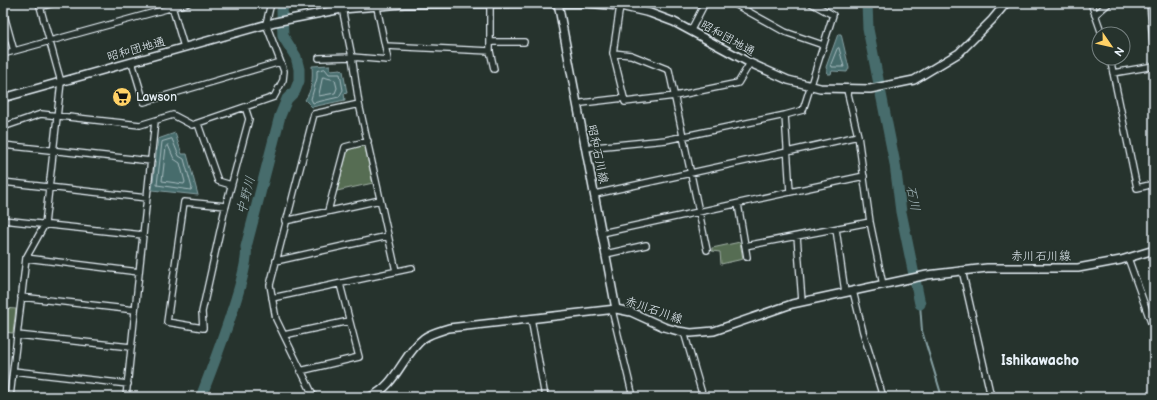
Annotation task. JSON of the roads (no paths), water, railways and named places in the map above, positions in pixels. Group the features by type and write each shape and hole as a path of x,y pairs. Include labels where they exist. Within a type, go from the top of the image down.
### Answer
{"street":[{"path":"10,397 26,258 46,224 61,82 39,5 54,3"},
{"path":"3,54 172,5 188,3"},
{"path":"3,127 41,114 140,125 173,115 192,125 274,97 284,76 266,24 271,3"},
{"path":"490,3 490,51 494,69"},
{"name":"昭和団地通","path":"3,98 266,24 341,6 377,4 558,3 620,6 661,17 691,30 750,63 781,78 809,86 847,90 870,89 914,80 960,53 992,20 1006,3"},
{"name":"昭和石川線","path":"558,3 606,254 614,309"},
{"path":"691,30 705,3"},
{"path":"732,3 785,32 822,45"},
{"path":"585,148 666,140 803,110 809,86 833,15 811,3"},
{"path":"1091,3 1099,26"},
{"path":"1095,15 1109,3"},
{"path":"1150,3 1154,45"},
{"path":"319,58 352,57 388,60 377,4"},
{"path":"172,5 184,47"},
{"path":"341,6 360,104 396,271"},
{"path":"620,6 613,53 625,102 675,96 738,83 750,63"},
{"path":"3,11 14,51"},
{"path":"490,42 524,42"},
{"path":"385,46 490,51"},
{"path":"613,53 631,55 669,70 707,250"},
{"path":"132,62 144,102 280,62"},
{"path":"1112,66 1137,188 1154,184"},
{"path":"1113,73 1154,66"},
{"path":"847,90 858,136 870,222 883,285"},
{"path":"582,103 624,98"},
{"path":"314,397 276,319 270,285 285,221 314,114 360,104"},
{"path":"226,206 184,202 167,322 203,328 202,312 231,185 249,119 246,107"},
{"path":"785,115 790,192"},
{"path":"126,397 155,121"},
{"path":"198,124 218,182 231,185"},
{"path":"595,194 858,136"},
{"path":"328,211 345,147 368,141"},
{"path":"3,145 151,161"},
{"path":"602,233 864,176"},
{"path":"3,182 147,198"},
{"path":"285,221 380,200"},
{"path":"738,204 747,257"},
{"path":"3,220 143,235"},
{"path":"745,246 870,222"},
{"path":"836,229 845,292"},
{"path":"276,260 388,236"},
{"path":"797,236 802,301"},
{"path":"606,254 646,245"},
{"name":"赤川石川線","path":"370,397 387,386 415,347 432,333 449,328 614,309 631,312 664,327 684,332 714,331 802,301 927,275 962,270 1008,267 1078,268 1102,265 1154,250"},
{"path":"26,258 139,272"},
{"path":"1128,258 1154,331"},
{"path":"272,298 412,268"},
{"path":"962,270 991,397"},
{"path":"300,370 359,357 340,284"},
{"path":"853,291 863,332 883,397"},
{"path":"21,298 135,310"},
{"path":"614,309 633,397"},
{"path":"531,318 545,397"},
{"path":"284,335 349,321"},
{"path":"684,332 703,397"},
{"path":"17,335 131,347"},
{"path":"13,371 128,384"}],"water":[{"path":"838,34 841,34 849,68 847,72 832,71 831,74 828,74 826,67"},
{"path":"330,65 330,70 341,69 343,71 347,93 344,94 345,100 312,107 305,100 312,84 312,66"},
{"path":"175,133 182,154 187,154 198,195 152,190 158,139"}],"waterway":[{"name":"中野川","path":"201,397 237,297 246,259 246,247 280,116 287,99 295,91 299,81 299,69 296,57 283,36 282,11 284,3"},
{"name":"石川","path":"867,3 868,29 895,164 901,212 920,304"},
{"name":"石川","path":"920,304 922,331 942,397"}],"place":[{"name":"Lawson","path":"122,97"}],"district":[{"name":"Ishikawacho","path":"1040,360"}]}
